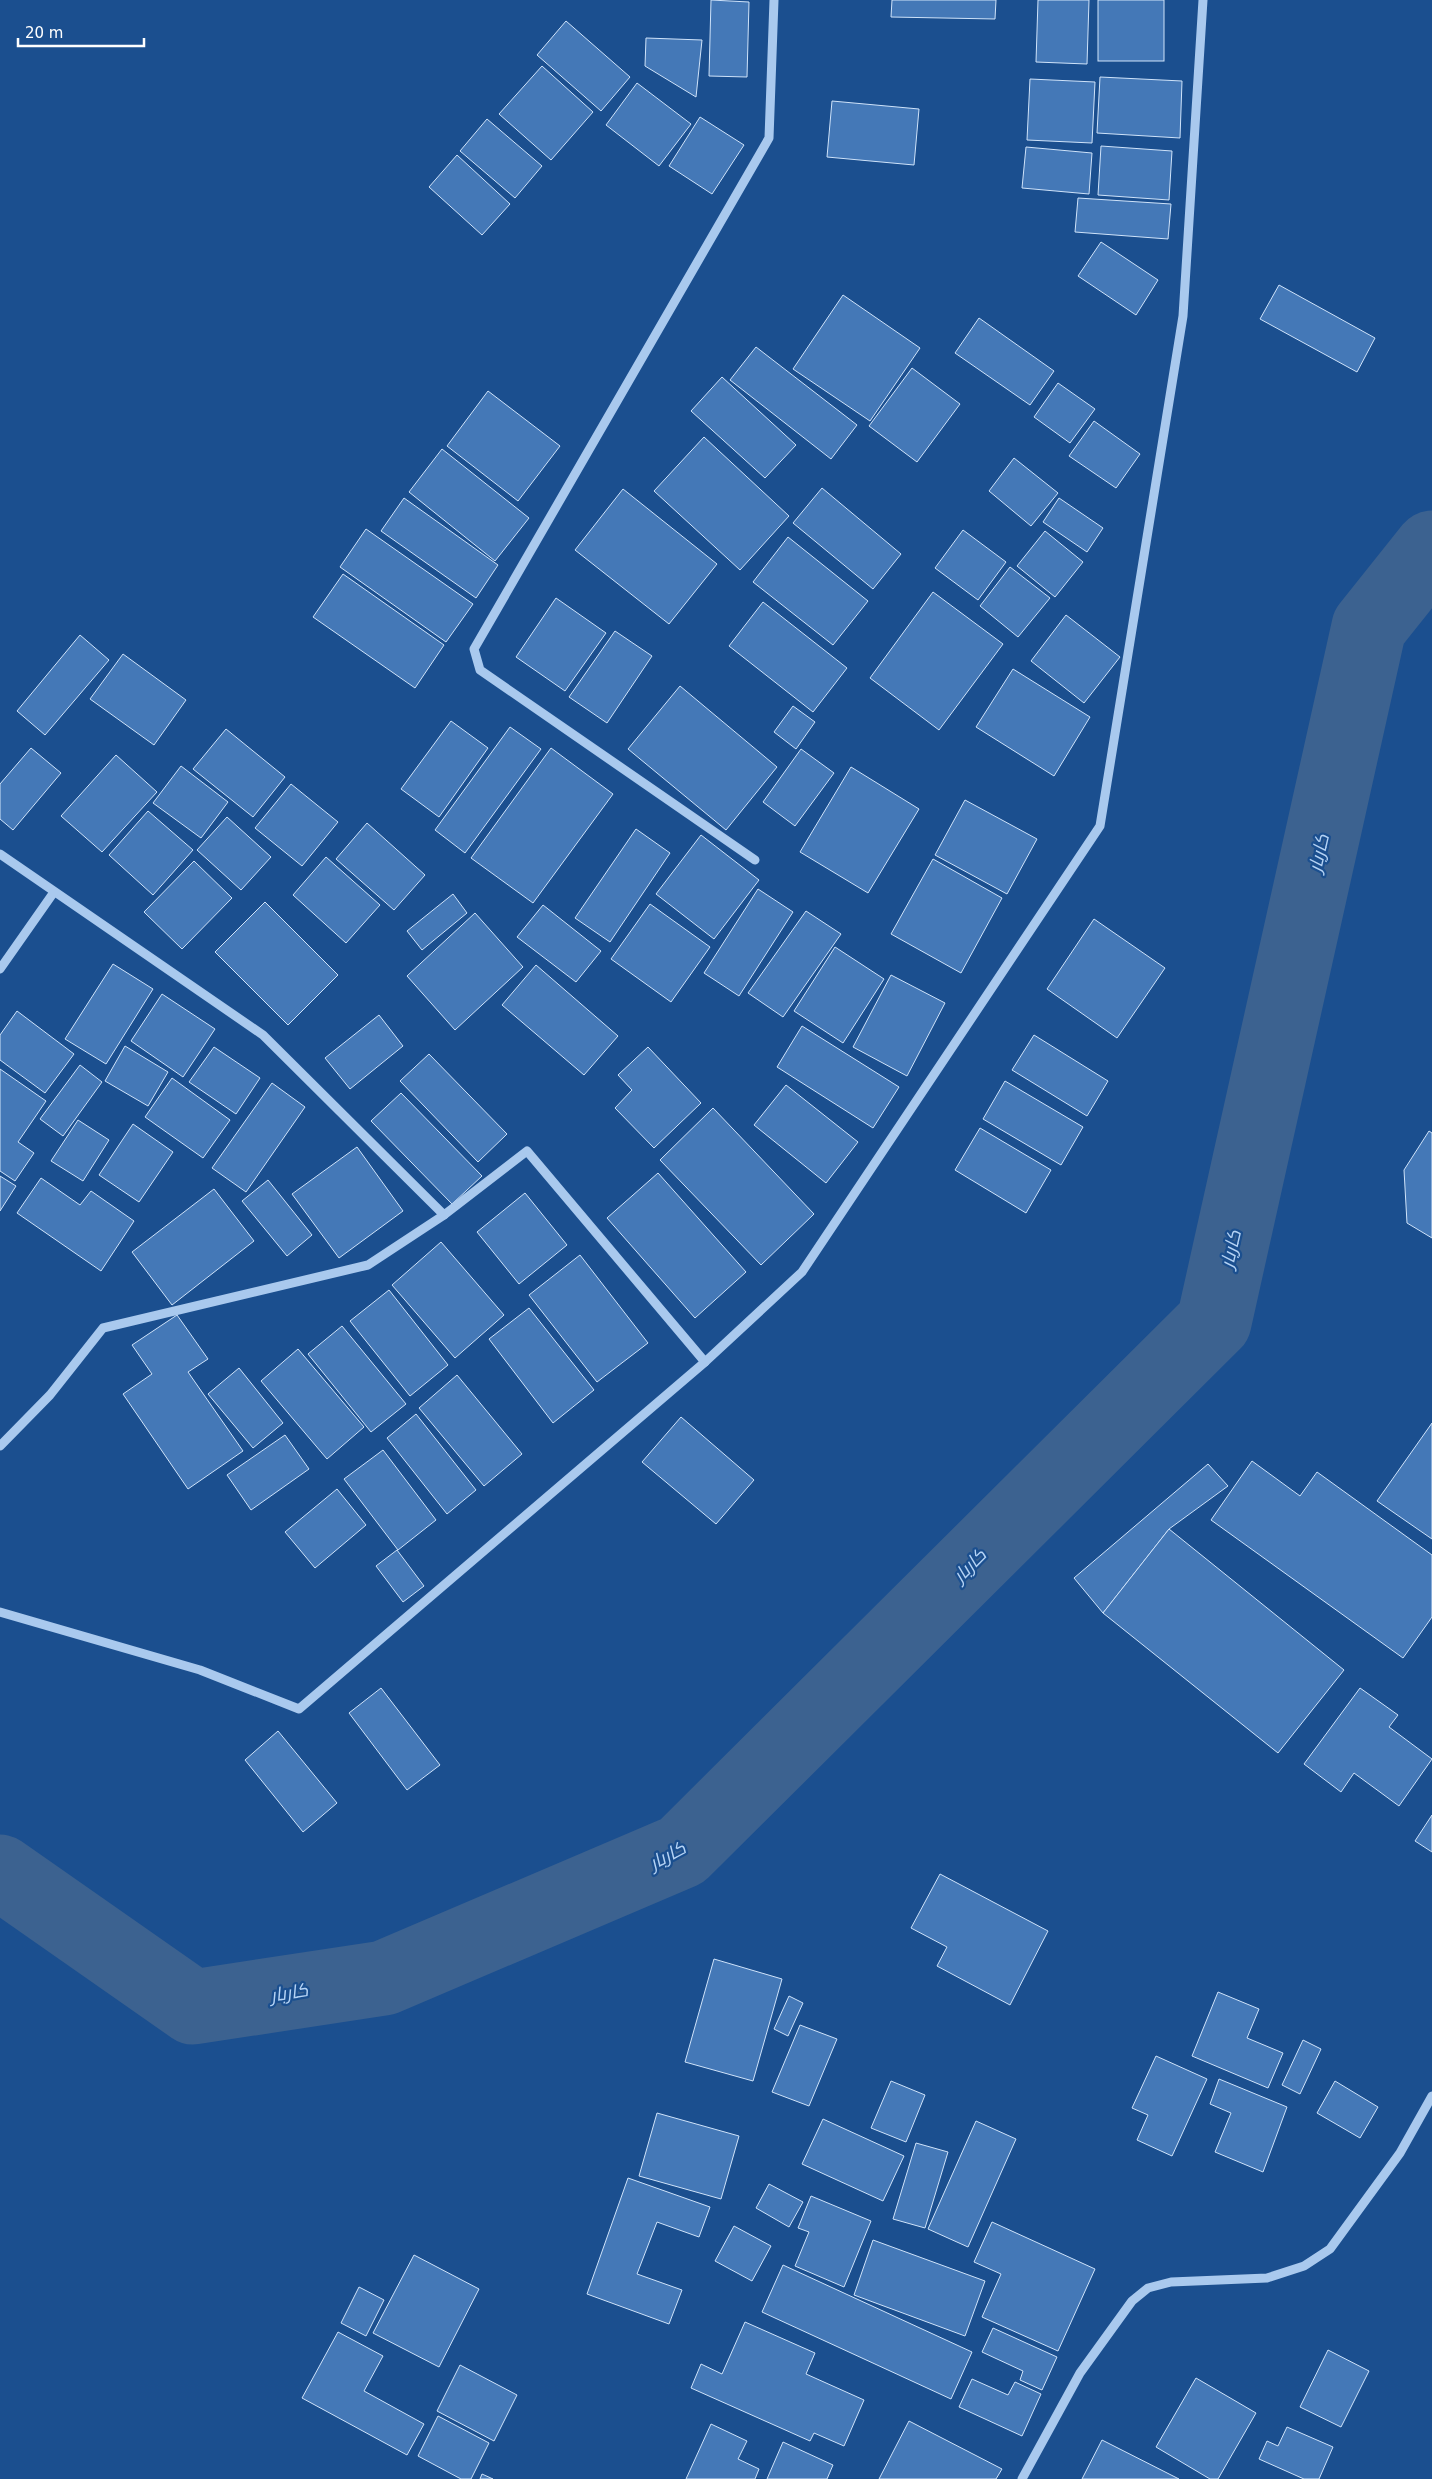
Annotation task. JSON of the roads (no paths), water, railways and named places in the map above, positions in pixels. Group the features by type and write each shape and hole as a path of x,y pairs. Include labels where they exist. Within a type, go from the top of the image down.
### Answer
{"street":[{"path":"755,860 480,670 474,649 769,138 774,0"},
{"path":"0,1612 200,1670 299,1709 705,1362 802,1272 1100,826 1183,316 1203,0"},
{"path":"0,854 263,1034 444,1215"},
{"path":"0,968 54,892"},
{"path":"0,1446 50,1395 103,1328 368,1264 444,1215 527,1151 705,1362"},
{"path":"1022,2479 1080,2374 1132,2301 1148,2288 1171,2282 1267,2278 1304,2266 1310,2262 1330,2248 1400,2153 1432,2096"}],"waterway":[{"name":"کاربار","path":"0,1872 193,2007 384,1978 682,1851 1214,1322 1369,627 1432,548"}]}
